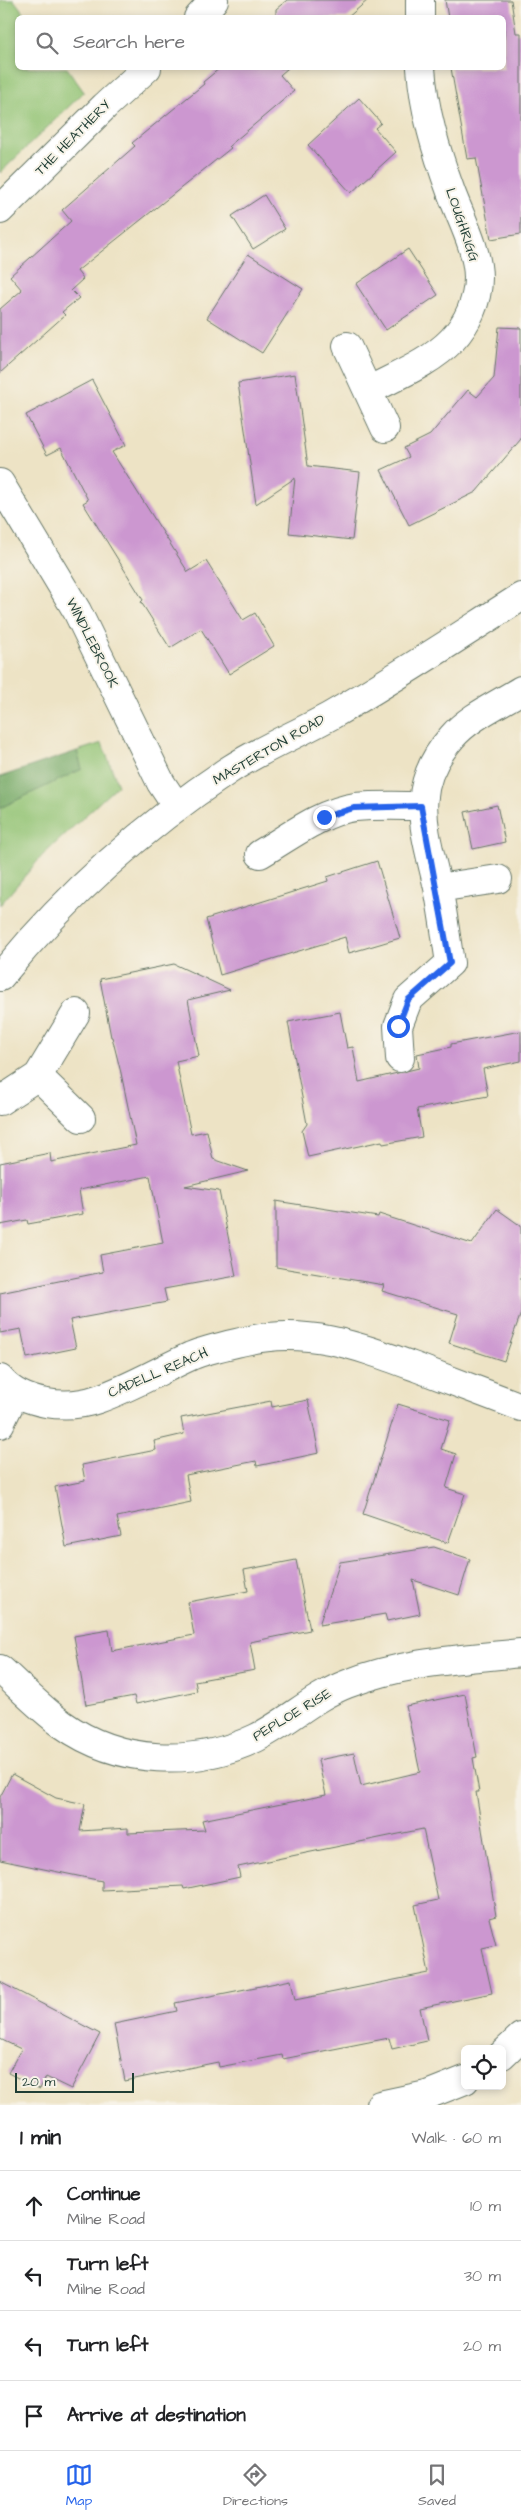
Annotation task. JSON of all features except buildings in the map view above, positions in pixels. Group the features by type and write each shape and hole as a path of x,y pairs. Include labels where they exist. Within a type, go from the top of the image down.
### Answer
{"street":[{"path":"201,15 214,0"},
{"path":"420,0 420,15"},
{"name":"THE HEATHERY","path":"0,210 105,106 145,70"},
{"name":"LOUGHRIGG","path":"368,391 431,357 452,340 463,326 477,294 476,260 443,172 430,128 424,103 421,70"},
{"path":"347,346 385,428"},
{"name":"WINDLEBROOK","path":"0,483 77,611 161,783 177,807"},
{"name":"MASTERTON ROAD","path":"0,977 32,938 74,895 98,872 177,807 230,769 332,714 521,597"},
{"path":"400,1058 398,1026 408,1000 450,963 438,888 428,850 421,806 432,768 451,738 464,726 521,690"},
{"path":"260,854 336,812 354,808 421,806"},
{"path":"438,888 498,879"},
{"path":"0,1101 38,1076 76,1014"},
{"path":"38,1076 81,1118"},
{"name":"CADELL REACH","path":"7,1386 37,1401 73,1404 97,1400 193,1355 248,1340 274,1336 304,1336 330,1338 361,1347 521,1407"},
{"path":"0,1424 7,1386"},
{"name":"PEPLOE RISE","path":"0,1669 64,1725 102,1746 146,1757 191,1758 239,1745 257,1737 278,1726 316,1698 370,1676 428,1663 521,1652"},
{"path":"506,2051 521,2037"},
{"path":"380,2105 427,2095 461,2082"}],"green space":[{"path":"0,0 14,0 25,15 15,15 15,70 68,70 84,92 0,173"},
{"path":"102,743 118,785 42,856 0,905 0,808 82,769 77,751"},
{"path":"77,751 82,769 0,808 0,777"}],"route":[{"path":"324,817 354,808 421,806 428,850 438,888 450,963 421,986 408,1000 402,1011 398,1026"}]}
